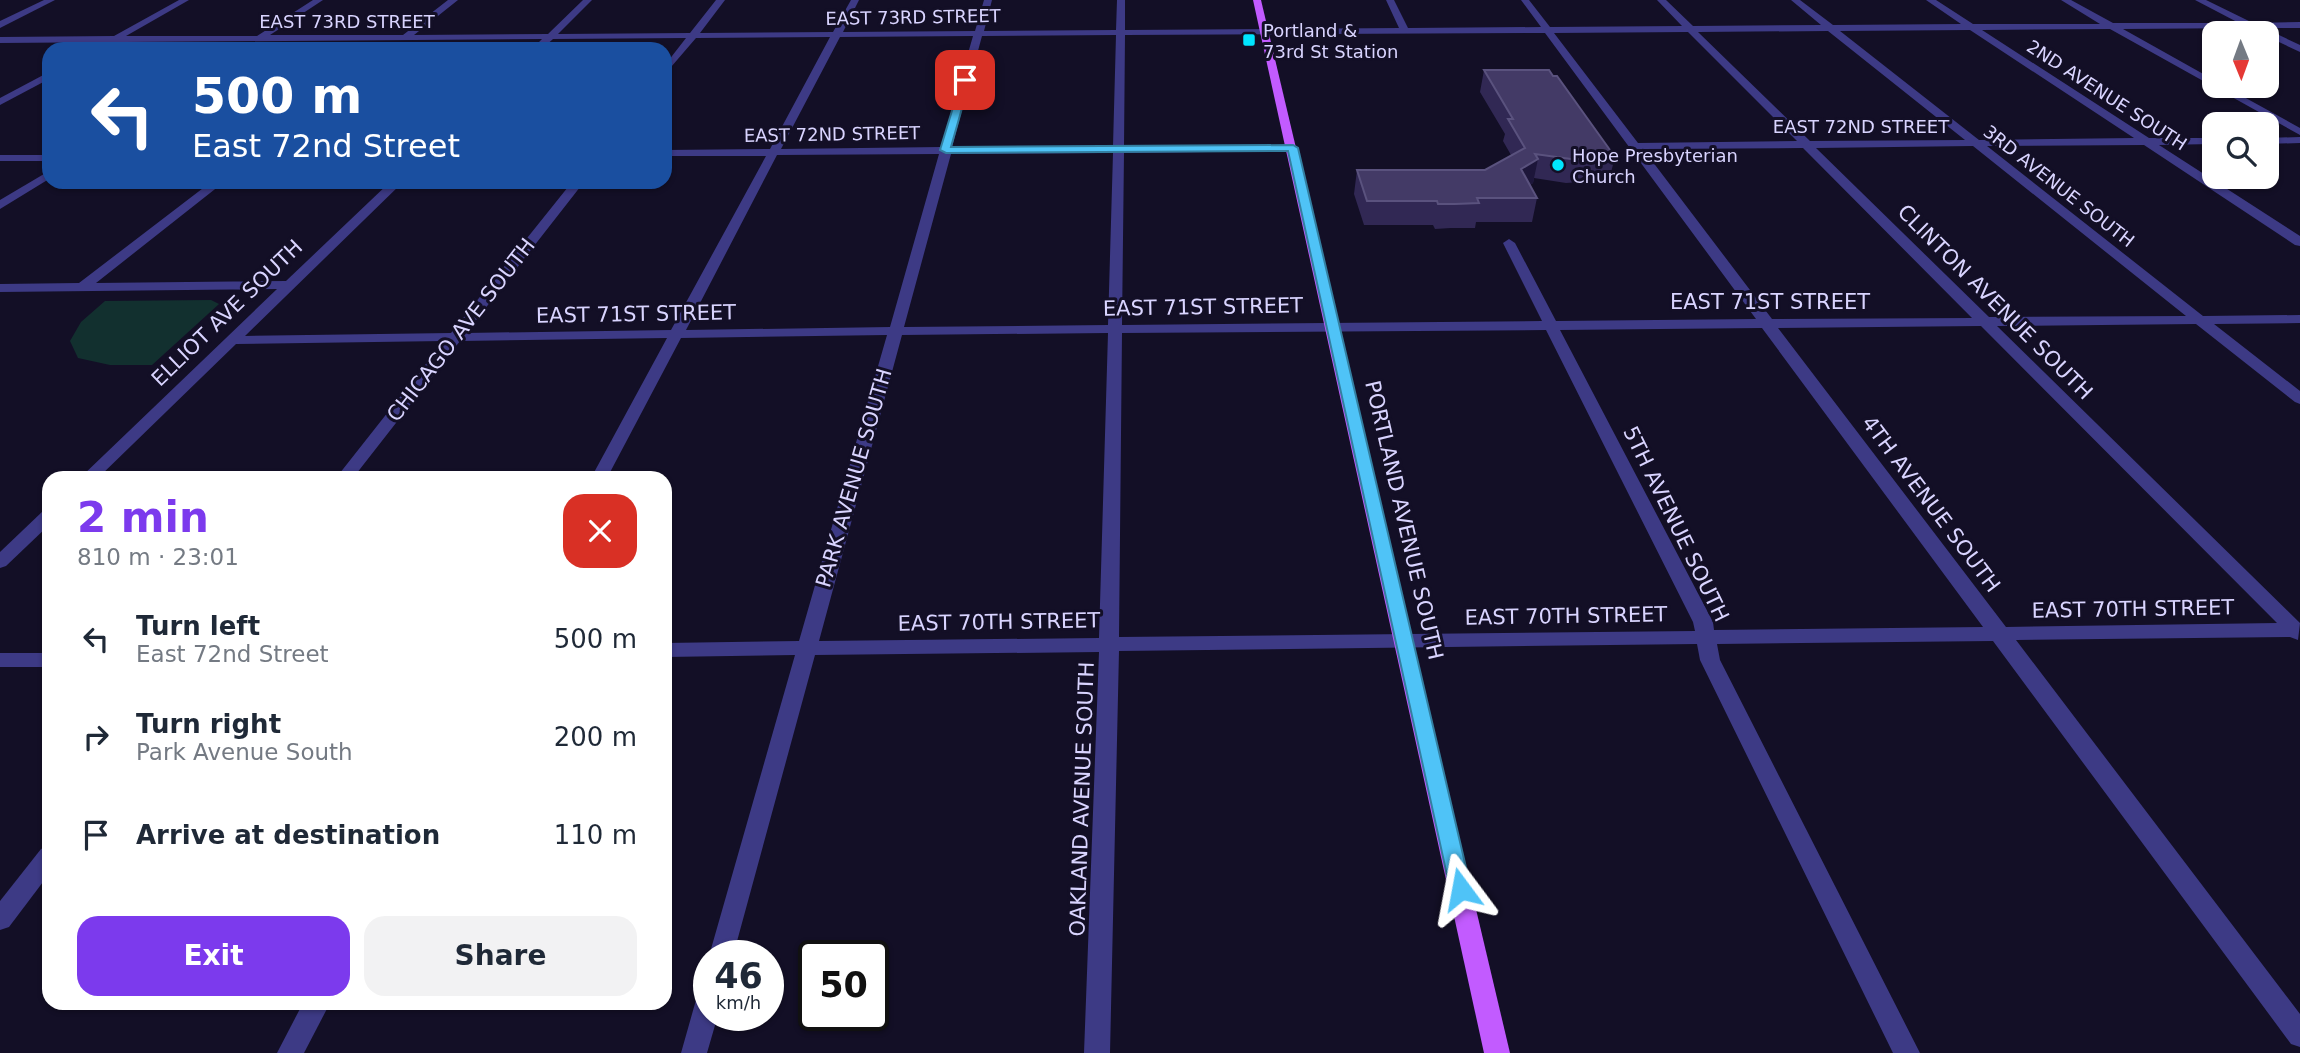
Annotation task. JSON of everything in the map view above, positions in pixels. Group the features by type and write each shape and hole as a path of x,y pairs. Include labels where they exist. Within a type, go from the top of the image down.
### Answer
{"main road":[{"name":"PORTLAND AVENUE SOUTH","path":"1257,0 1293,148 1497,1053"}],"street":[{"path":"0,24 51,0"},
{"path":"110,42 185,0"},
{"path":"254,42 319,0"},
{"path":"399,42 454,0"},
{"path":"544,42 588,0"},
{"path":"672,62 721,0"},
{"path":"603,471 855,0"},
{"name":"PARK AVENUE SOUTH","path":"725,940 988,0"},
{"name":"OAKLAND AVENUE SOUTH","path":"1097,1053 1109,643 1116,149 1121,0"},
{"path":"1390,0 1404,30"},
{"name":"4TH AVENUE SOUTH","path":"1525,0 2300,1035"},
{"name":"CLINTON AVENUE SOUTH","path":"1661,0 2298,631"},
{"name":"3RD AVENUE SOUTH","path":"1795,0 2300,399"},
{"name":"2ND AVENUE SOUTH","path":"1930,0 2300,242"},
{"path":"2065,0 2202,77"},
{"path":"2200,0 2243,21"},
{"name":"EAST 73RD STREET","path":"0,40 2202,25"},
{"name":"EAST 73RD STREET","path":"2279,25 2300,25"},
{"path":"2279,39 2300,49"},
{"path":"0,102 42,79"},
{"path":"2239,98 2300,132"},
{"path":"2279,141 2300,140"},
{"name":"EAST 72ND STREET","path":"1634,146 2202,141"},
{"name":"EAST 72ND STREET","path":"672,153 1293,148"},
{"path":"0,158 42,158"},
{"path":"0,205 42,178"},
{"path":"82,287 209,189"},
{"name":"ELLIOT AVE SOUTH","path":"95,471 390,189"},
{"name":"CHICAGO AVE SOUTH","path":"350,471 572,189"},
{"name":"5TH AVENUE SOUTH","path":"1509,243 1703,622 1710,660 1907,1053"},
{"path":"0,288 289,285"},
{"name":"EAST 71ST STREET","path":"233,340 895,331 2300,319"},
{"path":"0,562 42,522"},
{"name":"EAST 70TH STREET","path":"672,650 2298,631"},
{"path":"0,660 42,660"},
{"path":"0,919 42,865"},
{"path":"290,1053 313,1010"},
{"path":"694,1053 700,1031"}],"green space":[{"path":"211,300 219,304 152,365 110,365 78,358 70,341 81,322 105,301"}],"building":[{"path":"1484,70 1549,70 1553,76 1557,76 1615,157 1571,159 1535,154 1538,159 1521,169 1537,198 1477,198 1479,203 1455,204 1438,204 1437,201 1367,201 1357,170 1485,170 1525,148 1508,119 1513,119"}],"place":[{"name":"Portland & 73rd St Station","path":"1249,40"},
{"name":"Hope Presbyterian Church","path":"1558,165"}],"route":[{"path":"965,80 946,150 1293,148 1461,889"}]}
